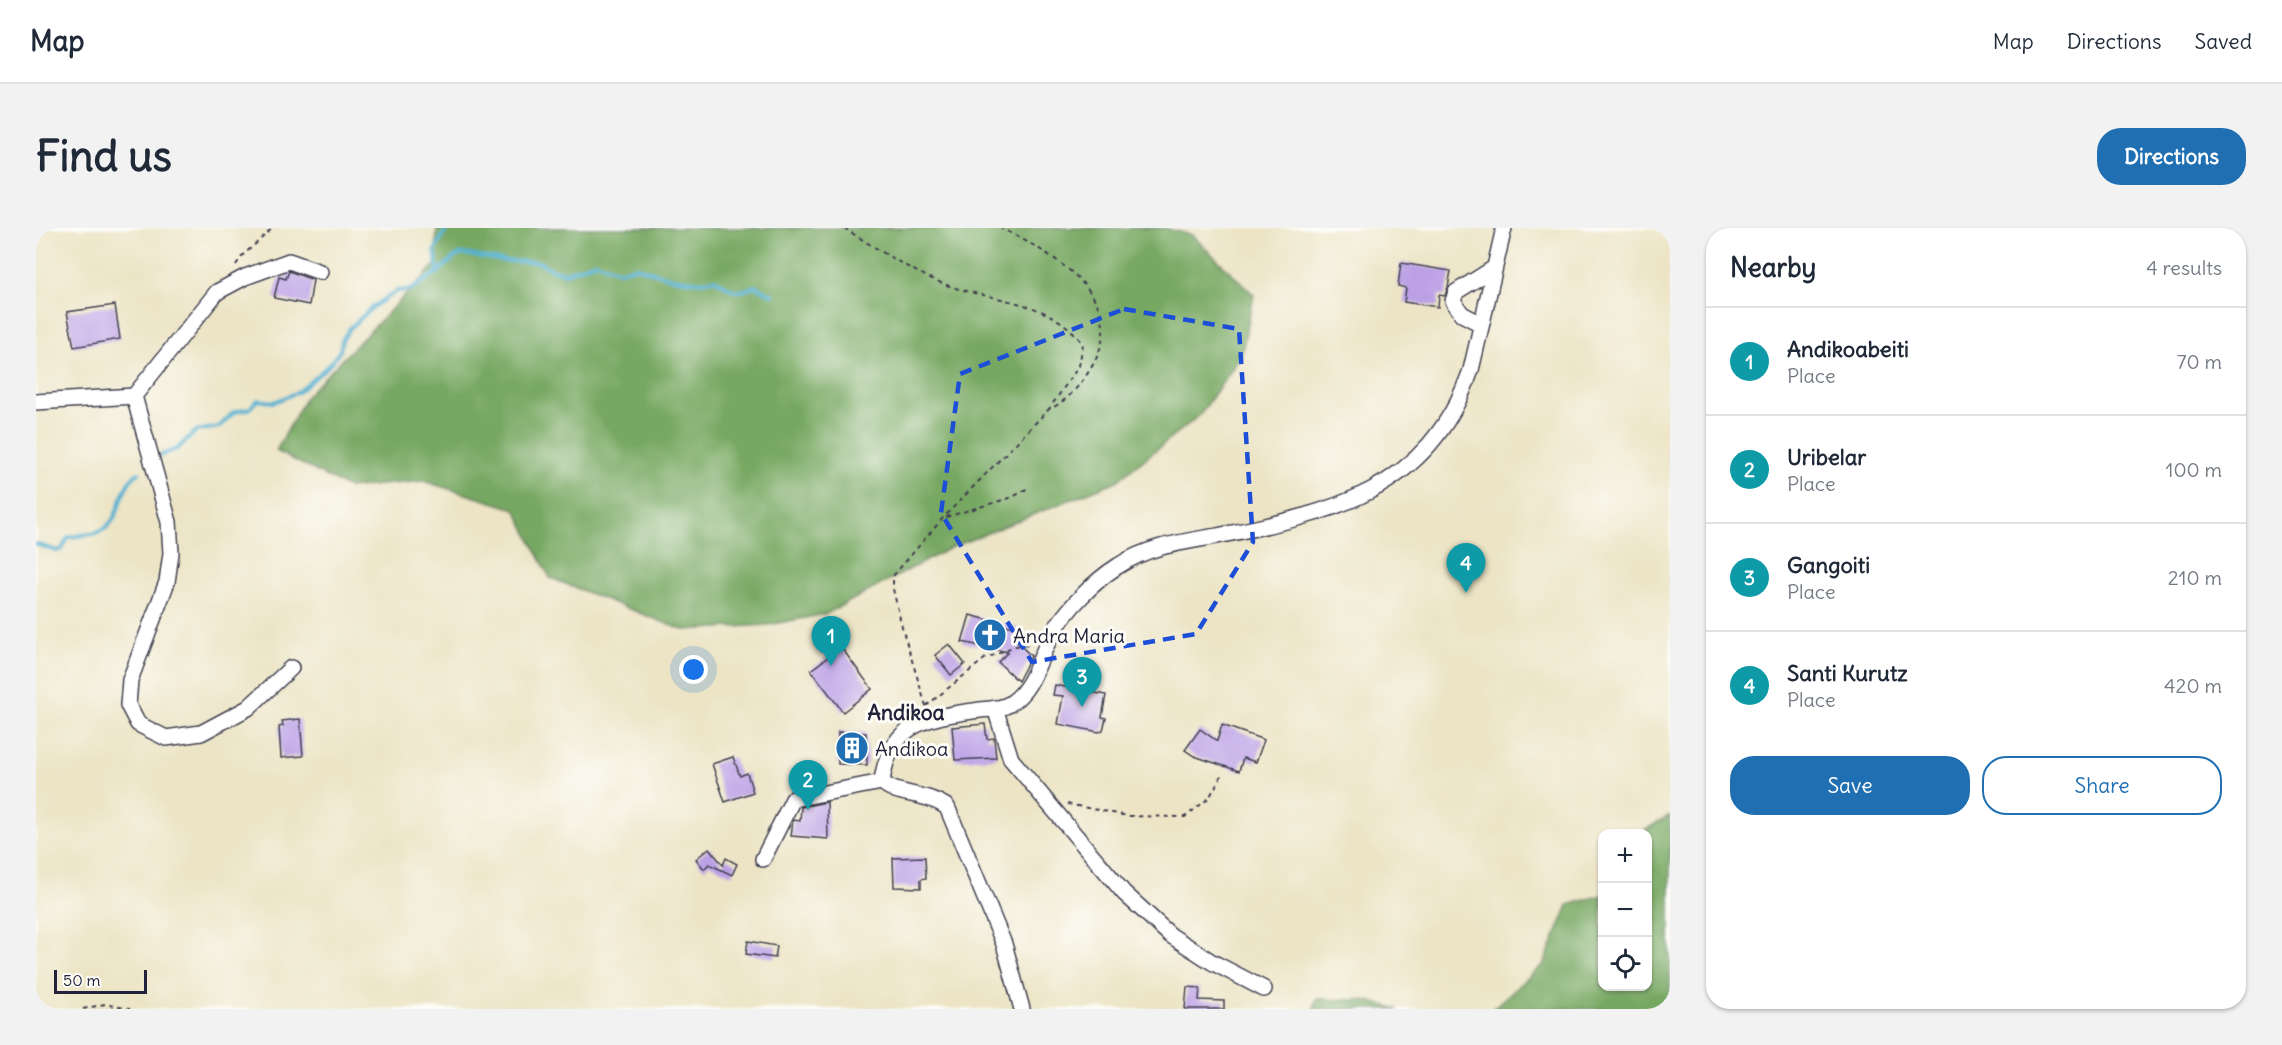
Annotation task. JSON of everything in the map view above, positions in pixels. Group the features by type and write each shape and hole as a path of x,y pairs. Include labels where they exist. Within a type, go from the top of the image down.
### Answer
{"street":[{"path":"882,783 891,753 906,732 928,712 1009,705 1025,691 1053,633 1101,578 1120,564 1157,547 1325,512 1355,500 1384,484 1429,445 1449,420 1471,370 1504,228"},
{"path":"39,405 134,396 217,292 255,273 289,261 320,272"},
{"path":"1481,324 1462,314 1453,301 1456,292 1494,268"},
{"path":"134,396 169,522 171,553 167,582 130,680 128,705 138,724 166,738 201,733 248,708 291,668"},
{"path":"995,708 1011,759 1124,893 1170,935 1212,962 1264,989"},
{"path":"763,859 793,799 882,783"},
{"path":"882,783 889,789 934,798 947,807 1004,944 1022,1009"}],"path":[{"path":"236,265 242,256 273,228"},
{"path":"844,228 911,269 945,284 1030,307 1056,317 1074,331 1083,344 1079,366 1049,409 943,518 893,576 893,589 903,631 928,712 987,657 998,655 1006,647 1022,644 1045,650"},
{"path":"1001,228 1034,245 1070,270 1092,292 1100,308 1102,334 1095,360 1061,404 1049,409"},
{"path":"943,518 1012,497 1030,487"},
{"path":"1064,804 1128,816 1185,817 1209,798 1222,775"},
{"path":"83,1009 105,1004 130,1009"}],"highlighted area":[{"path":"1124,309 1239,329 1253,542 1196,634 1032,662 941,513 960,374"}],"green space":[{"path":"437,228 979,228 985,230 1164,228 1192,235 1254,295 1241,356 1200,415 1117,481 950,548 826,614 768,625 683,630 550,578 515,509 423,481 349,488 276,451 307,395 435,265"},
{"path":"1670,815 1670,1009 1492,1009 1544,964 1568,905 1598,896 1598,991 1652,991 1652,829 1647,829"},
{"path":"1316,999 1364,1000 1398,1009 1314,1009"}],"building":[{"path":"1401,263 1451,271 1445,296 1439,295 1438,307 1404,302 1406,288 1398,286"},
{"path":"289,271 313,280 309,305 274,298 279,277 286,279"},
{"path":"115,305 120,339 74,347 67,312"},
{"name":"Andra Maria","path":"970,615 1017,628 1014,639 1031,656 1018,681 998,662 1008,652 962,642"},
{"path":"949,644 965,664 951,675 935,655"},
{"path":"841,647 872,689 843,712 811,670"},
{"path":"1055,685 1106,695 1102,717 1106,718 1103,730 1099,732 1058,724 1063,696 1053,695"},
{"path":"300,719 303,756 281,758 279,727 283,726 282,721"},
{"path":"985,724 987,739 994,738 996,758 955,760 952,727"},
{"path":"1222,725 1264,740 1256,762 1243,758 1239,771 1194,756 1185,750 1200,729 1217,741"},
{"name":"Andikoa","path":"838,732 866,733 867,765 838,764"},
{"path":"733,757 740,776 747,773 753,792 725,802 712,764"},
{"path":"827,802 828,839 791,836 793,820 800,821 801,807"},
{"path":"709,848 723,865 726,858 737,864 732,875 709,864 704,869 696,859"},
{"path":"925,857 926,878 921,879 921,888 894,887 893,858"},
{"path":"748,941 777,946 775,958 746,954"},
{"path":"1187,987 1200,988 1199,1000 1224,1001 1224,1009 1185,1009"}],"waterway":[{"path":"161,455 177,449 196,431 219,427 234,412 249,409 257,400 274,402 298,392 328,366 340,351 342,340 350,328 374,306 397,291 410,290 438,272 435,250 447,228"},
{"path":"438,272 456,256 463,254 505,261 539,262 553,270 565,273 596,262 619,271 636,267 672,278 701,282 714,279 737,291 755,286 773,295"},
{"path":"36,544 57,551 62,549 68,538 105,529 116,514 127,487 139,473"}],"place":[{"name":"Santi Kurutz","path":"1466,593"},
{"name":"Andra Maria","path":"990,635"},
{"name":"Andikoabeiti","path":"831,666"},
{"name":"Gangoiti","path":"1082,707"},
{"name":"Andikoa","path":"852,748"},
{"name":"Uribelar","path":"808,810"}],"district":[{"name":"Andikoa","path":"906,712"}]}
